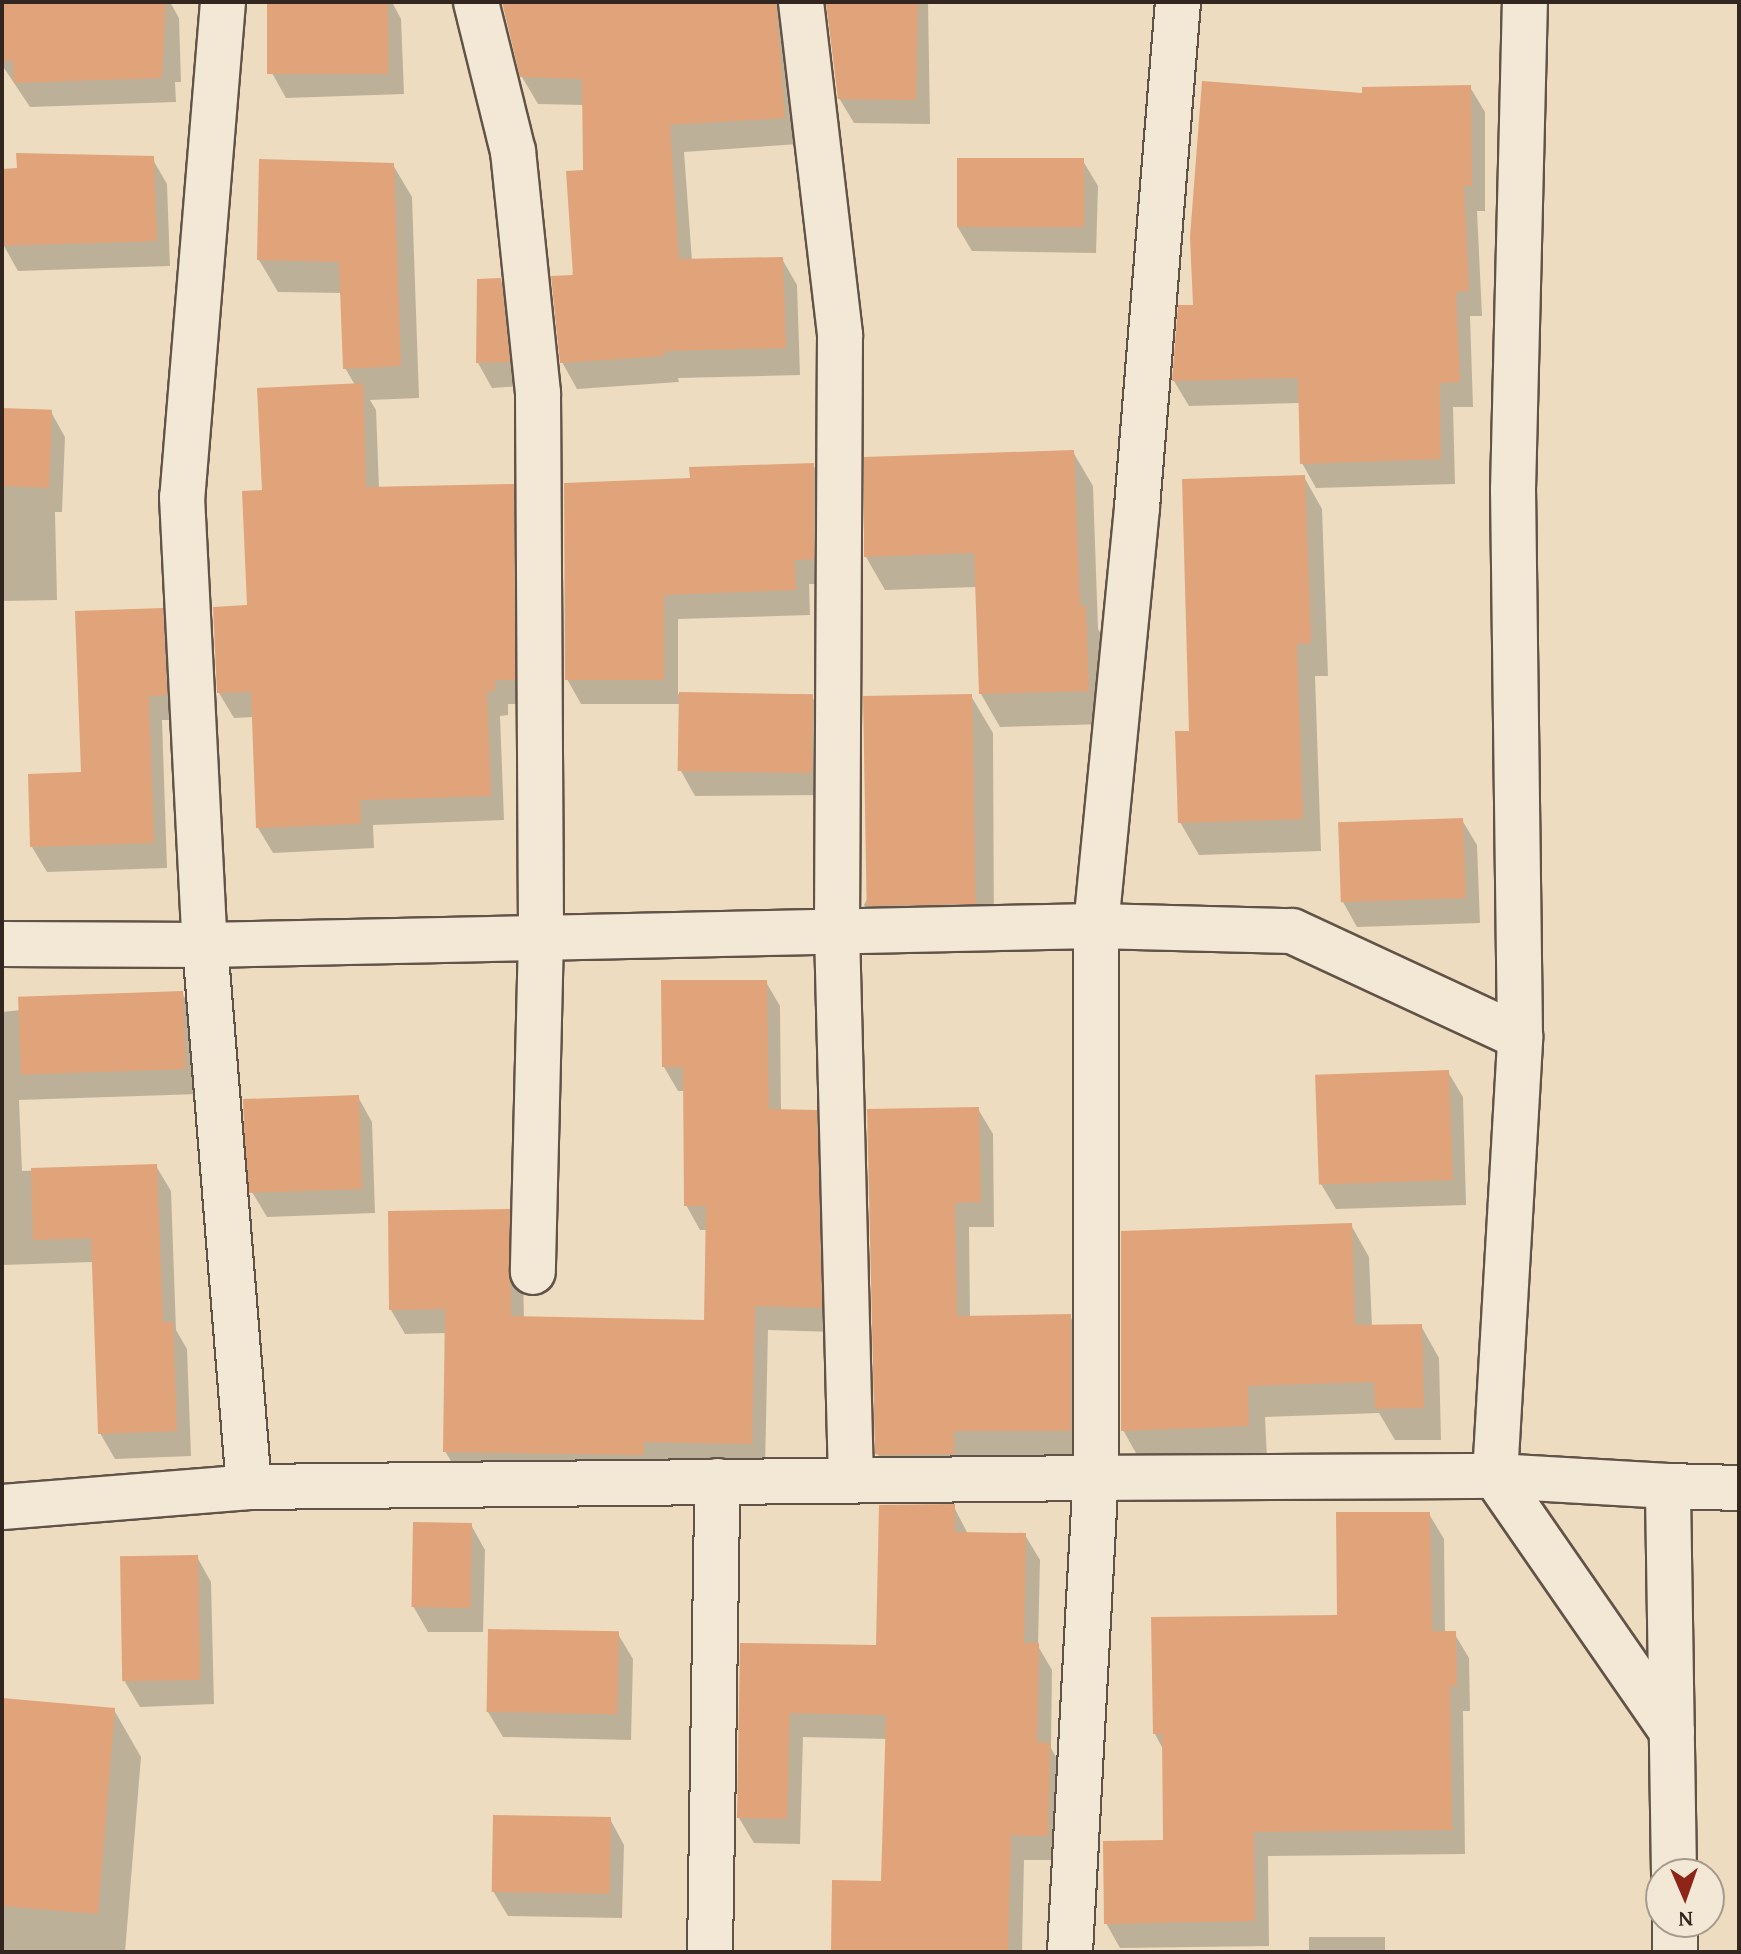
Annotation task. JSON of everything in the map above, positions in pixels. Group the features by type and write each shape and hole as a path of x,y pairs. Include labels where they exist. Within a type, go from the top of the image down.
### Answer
{"street":[{"path":"223,2 182,497 205,945 249,1487"},
{"path":"476,2 513,151 538,393 541,937 533,1272"},
{"path":"801,2 840,335 837,931 851,1480"},
{"path":"1070,1952 1096,1478 1096,926 1137,507 1178,2"},
{"path":"1525,2 1513,490 1520,1037 1495,1476 1672,1732"},
{"path":"2,944 205,945 1096,926 1292,931 1520,1037"},
{"path":"2,1507 249,1487 717,1481 1495,1476 1739,1488"},
{"path":"710,1952 717,1481"},
{"path":"1668,1486 1674,1858"}],"building":[{"path":"2,2 166,2 162,78 14,83 13,61 2,61"},
{"path":"267,2 388,2 388,74 267,74"},
{"path":"502,2 776,2 785,118 670,125 679,259 783,257 786,348 664,351 664,356 560,363 551,276 573,275 566,171 583,170 582,79 520,77"},
{"path":"826,2 918,2 916,100 838,99"},
{"path":"1202,81 1362,93 1362,87 1471,85 1472,186 1464,186 1469,291 1456,292 1460,382 1440,383 1441,459 1300,464 1298,378 1172,381 1178,305 1193,305 1190,237"},
{"path":"16,153 154,156 157,241 2,246 2,169 17,168"},
{"path":"957,158 1084,158 1084,227 957,227"},
{"path":"259,159 394,163 401,366 343,369 339,262 257,260"},
{"path":"501,278 510,362 476,363 477,279"},
{"path":"363,383 366,487 514,484 515,680 495,680 495,691 487,691 491,796 360,800 361,824 256,828 251,692 217,693 213,607 247,605 242,491 262,490 257,388"},
{"path":"2,408 52,410 49,488 2,486"},
{"path":"1074,450 1080,606 1086,606 1089,691 979,694 974,553 864,557 864,457"},
{"path":"814,463 814,559 795,560 796,590 664,595 664,680 565,680 564,483 690,478 689,467"},
{"path":"1305,475 1311,643 1297,644 1303,819 1178,823 1175,731 1189,731 1182,479"},
{"path":"163,608 167,695 149,696 154,843 30,847 28,774 81,772 75,611"},
{"path":"679,692 813,694 812,773 678,771"},
{"path":"972,694 976,904 867,906 863,696"},
{"path":"1463,818 1466,898 1341,902 1338,822"},
{"path":"661,980 767,980 769,1109 817,1110 822,1308 755,1306 752,1444 644,1442 644,1455 443,1452 445,1309 389,1310 388,1211 510,1209 511,1316 704,1320 706,1206 684,1206 683,1067 662,1067"},
{"path":"183,991 186,1069 21,1075 18,997"},
{"path":"1449,1070 1453,1180 1319,1185 1315,1075"},
{"path":"359,1095 362,1189 246,1193 243,1099"},
{"path":"979,1107 981,1202 955,1203 957,1316 1071,1314 1071,1431 954,1431 954,1454 875,1454 867,1109"},
{"path":"157,1164 163,1322 173,1322 177,1431 98,1434 91,1238 33,1240 31,1168"},
{"path":"1352,1223 1355,1325 1422,1324 1424,1408 1375,1409 1374,1382 1248,1386 1249,1426 1121,1431 1121,1231"},
{"path":"955,1504 955,1532 1026,1533 1024,1643 1039,1643 1037,1742 1050,1743 1048,1836 1011,1835 1008,1952 831,1952 832,1880 881,1881 886,1715 790,1713 787,1819 737,1818 740,1643 876,1645 879,1505"},
{"path":"1336,1512 1430,1512 1432,1631 1456,1631 1457,1686 1450,1686 1452,1830 1254,1832 1255,1921 1104,1924 1103,1841 1163,1840 1162,1734 1153,1734 1151,1617 1337,1615"},
{"path":"413,1522 472,1523 471,1608 412,1607"},
{"path":"198,1555 200,1680 122,1681 120,1556"},
{"path":"488,1629 619,1631 618,1714 487,1712"},
{"path":"2,1698 115,1708 98,1914 2,1906"},
{"path":"493,1815 611,1817 610,1894 492,1892"}]}
